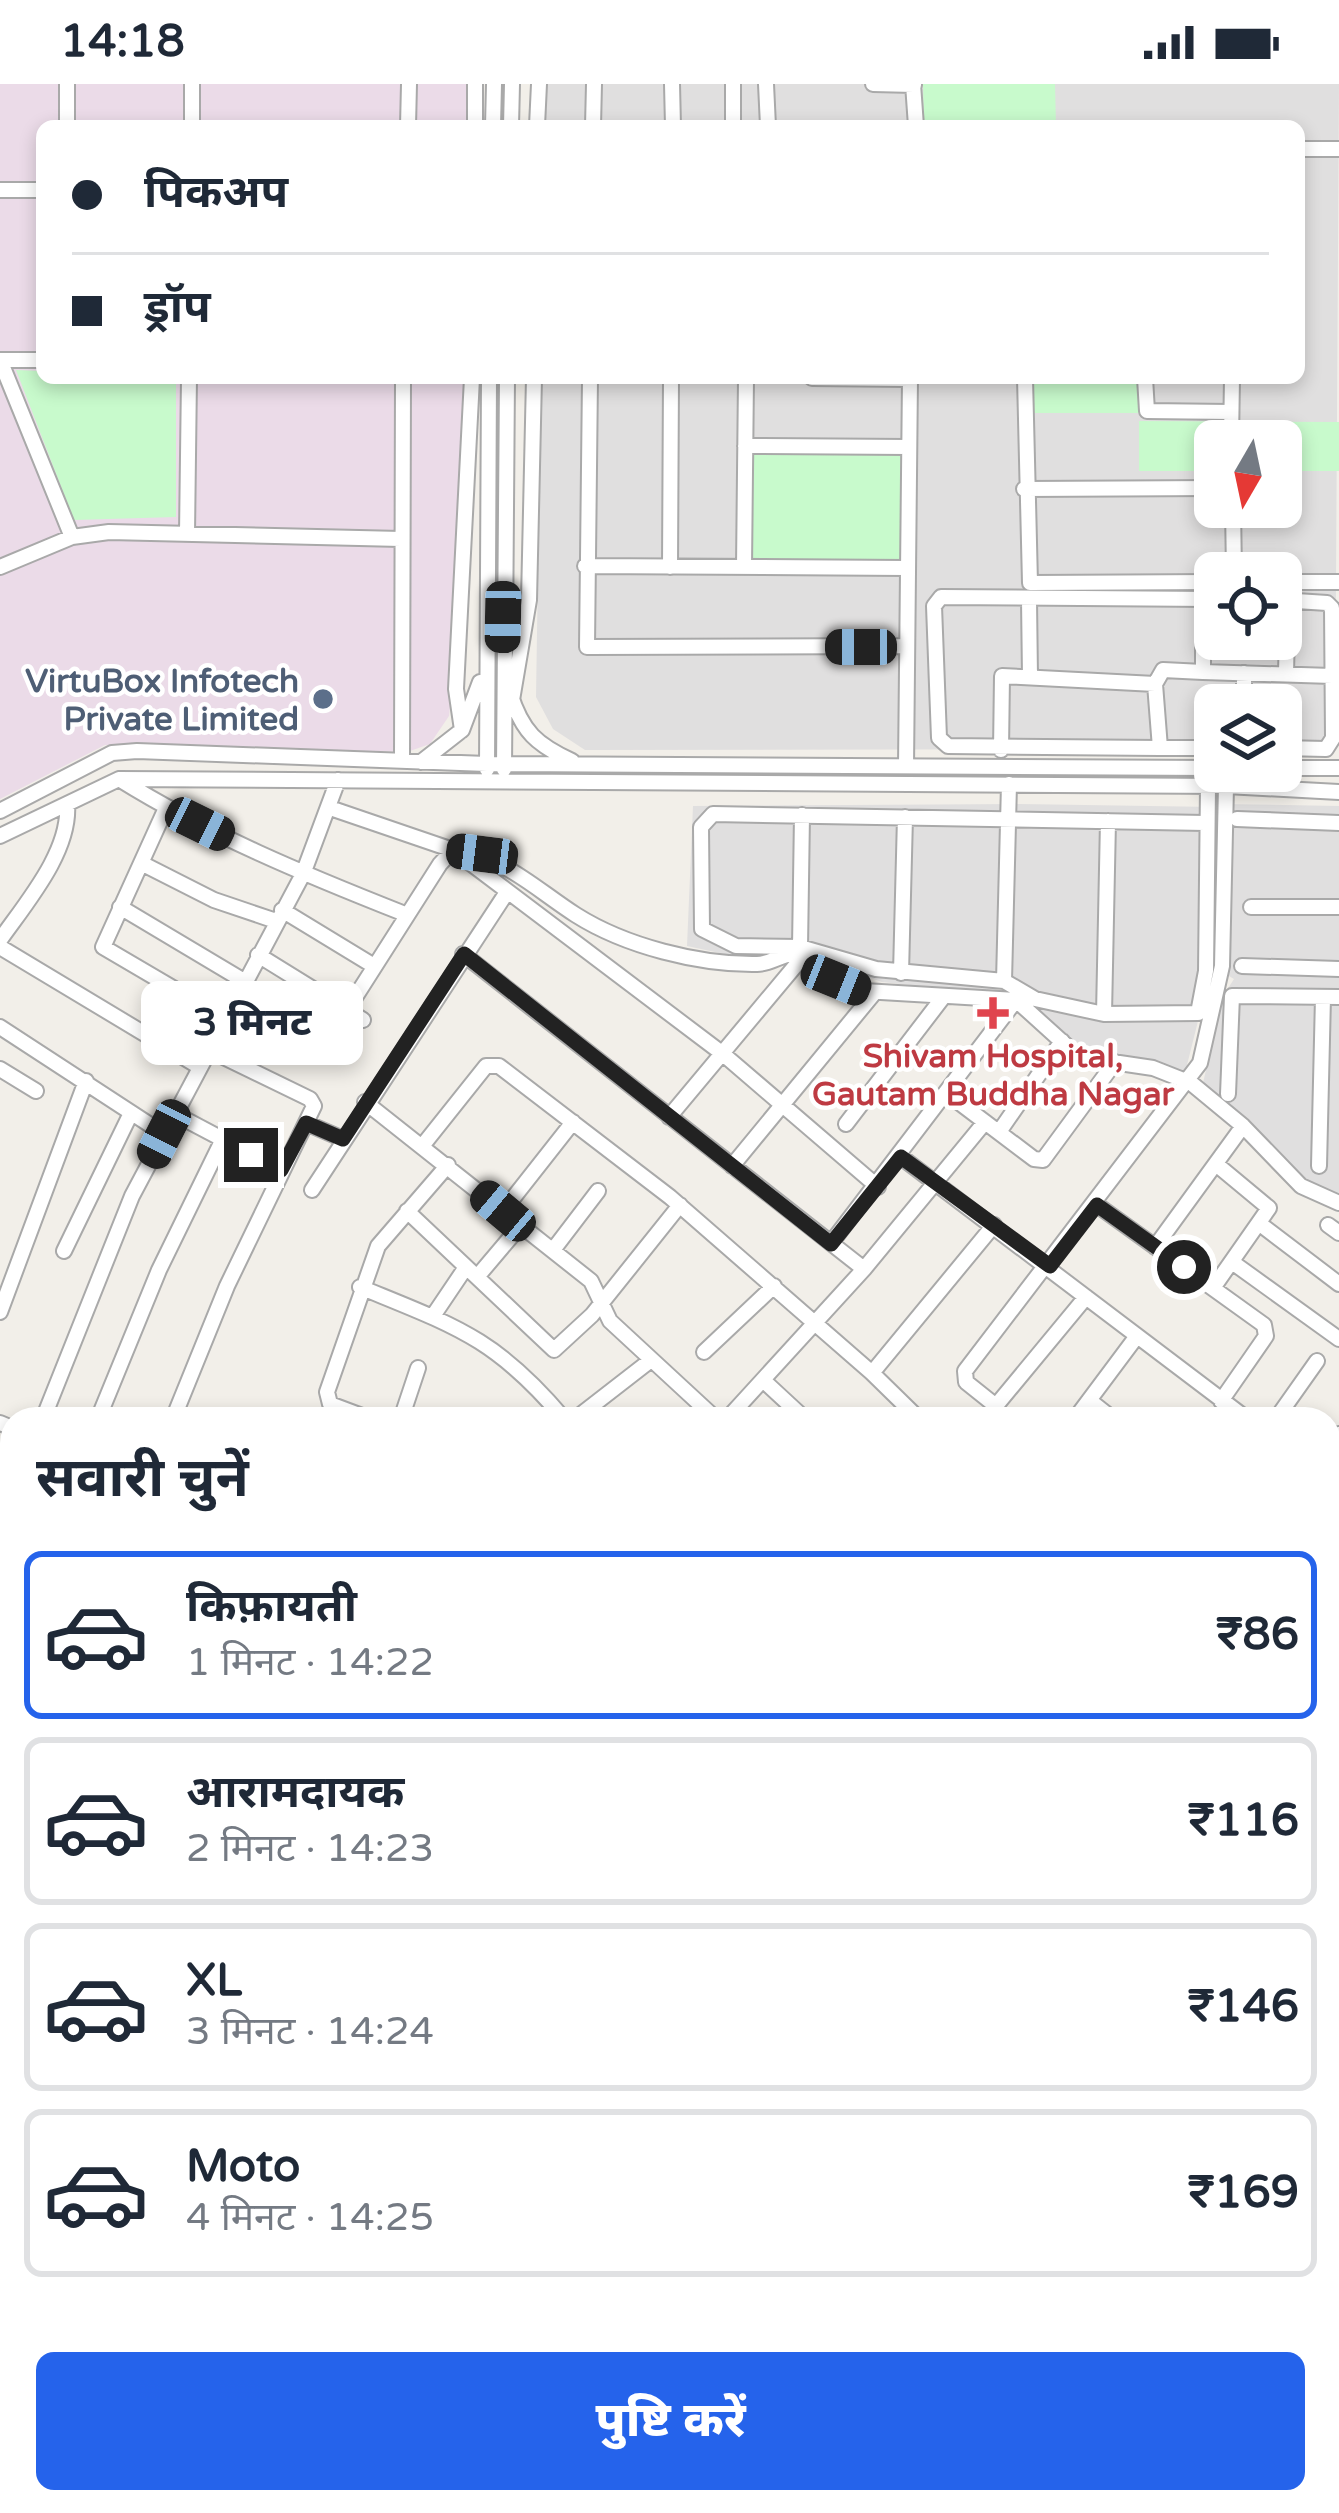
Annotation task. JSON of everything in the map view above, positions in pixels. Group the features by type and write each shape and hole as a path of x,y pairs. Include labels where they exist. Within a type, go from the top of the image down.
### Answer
{"street":[{"path":"67,84 67,120"},
{"path":"192,84 192,120"},
{"path":"408,120 409,84"},
{"path":"475,84 475,120"},
{"path":"493,120 494,84"},
{"path":"511,120 512,84"},
{"path":"537,120 538,84"},
{"path":"592,120 594,84"},
{"path":"672,84 673,120"},
{"path":"733,84 734,120"},
{"path":"766,84 768,120"},
{"path":"873,84 914,85 916,120"},
{"path":"1305,149 1339,149"},
{"path":"0,190 36,190"},
{"path":"36,360 0,360 72,537"},
{"path":"187,534 189,384"},
{"path":"402,761 403,384"},
{"path":"462,730 456,689 472,384"},
{"path":"486,772 489,384"},
{"path":"504,772 507,384"},
{"path":"512,700 530,600 534,384"},
{"path":"590,384 583,640 596,650 905,646"},
{"path":"670,384 670,567"},
{"path":"744,567 746,384"},
{"path":"906,766 910,384"},
{"path":"1024,384 1030,583 1194,582"},
{"path":"1145,384 1147,411 1231,412"},
{"path":"1231,420 1232,384"},
{"path":"745,446 908,447"},
{"path":"1024,489 1194,488"},
{"path":"0,567 72,537 187,534 401,539"},
{"path":"585,566 906,568"},
{"path":"1302,582 1339,582"},
{"path":"1194,598 941,597 934,606 939,738 948,746 1194,748"},
{"path":"1029,600 1030,677"},
{"path":"1302,603 1332,608 1331,745 1302,747"},
{"path":"1203,660 1203,672"},
{"path":"1286,660 1286,674"},
{"path":"502,665 512,700 535,744 578,765"},
{"path":"421,762 462,730 484,666"},
{"path":"1160,748 1155,684 1162,670 1332,676"},
{"path":"1244,673 1244,684"},
{"path":"1000,750 1001,676 1155,684"},
{"path":"0,811 112,753 402,761 486,772"},
{"path":"504,772 578,765 1194,767"},
{"path":"934,766 934,784"},
{"path":"1302,768 1339,768"},
{"path":"2,833 119,778 338,780 504,772 934,784 1194,785"},
{"path":"119,778 166,808 303,874 405,914"},
{"path":"48,1407 132,1196 303,874 338,780"},
{"path":"1004,981 1009,784"},
{"path":"1302,790 1339,792"},
{"path":"1205,823 712,814 701,827 702,929 736,946 901,973 1004,981 1035,999 1104,1014 1198,1013 1206,971 1207,792"},
{"path":"985,1407 966,1382 965,1371 1190,1083 1214,1015 1222,966 1226,792"},
{"path":"67,804 68,818 55,855 0,943 198,1066"},
{"path":"166,808 103,946 224,1018"},
{"path":"330,808 454,850 502,861 581,918 652,948 760,964 801,953 836,980 875,992 1016,1000 1079,1058 1115,1062 1190,1083 1244,1126 1301,1186 1339,1203"},
{"path":"669,1117 801,953 802,815"},
{"path":"901,973 905,817"},
{"path":"1237,819 1339,823"},
{"path":"1104,1014 1108,821"},
{"path":"454,850 723,1054 878,1187"},
{"path":"347,1010 405,914 454,850"},
{"path":"141,863 214,900 279,916 374,967"},
{"path":"312,1190 365,1102 507,892"},
{"path":"120,907 244,981"},
{"path":"1251,907 1339,907"},
{"path":"464,954 864,1269"},
{"path":"258,955 363,1020"},
{"path":"1242,966 1339,969"},
{"path":"733,1166 875,992"},
{"path":"846,1124 944,996"},
{"path":"1228,1094 1232,996 1331,997 1319,1166"},
{"path":"831,1244 1016,1000"},
{"path":"0,1027 164,1134"},
{"path":"998,1132 1062,1041"},
{"path":"178,1407 208,1326 314,1106 310,1099 207,1048"},
{"path":"947,1094 1034,1159 1043,1160 1115,1062"},
{"path":"423,1145 492,1064 680,1205 906,1407"},
{"path":"0,1069 36,1091"},
{"path":"0,1312 5,1278 86,1081"},
{"path":"365,1102 591,1280 610,1321 703,1407"},
{"path":"64,1251 131,1113"},
{"path":"173,1113 281,1170"},
{"path":"739,1407 864,1269 985,1121"},
{"path":"503,1211 572,1122"},
{"path":"306,1123 343,1139"},
{"path":"1319,1125 1339,1126"},
{"path":"1155,1247 1244,1126"},
{"path":"103,1407 159,1270 222,1141"},
{"path":"901,1157 1230,1407"},
{"path":"1213,1288 1260,1224 1267,1202 1216,1164"},
{"path":"345,1407 326,1398 360,1287 378,1246 448,1165"},
{"path":"553,1250 598,1191"},
{"path":"407,1211 554,1350 602,1303 626,1265 680,1205"},
{"path":"1097,1205 1267,1330 1221,1401"},
{"path":"1260,1224 1339,1284"},
{"path":"433,1316 521,1225"},
{"path":"872,1373 994,1225"},
{"path":"1232,1262 1339,1339"},
{"path":"704,1352 774,1286"},
{"path":"360,1287 433,1316 502,1352 553,1407"},
{"path":"995,1407 1086,1297"},
{"path":"1084,1407 1137,1336"},
{"path":"590,1407 651,1360"},
{"path":"1284,1407 1317,1361"},
{"path":"405,1407 418,1369"},
{"path":"764,1381 792,1407"},
{"path":"1089,1400 1098,1407"}],"shaded area":[{"path":"0,84 471,84 471,120 36,120 36,384 470,384 470,524 449,716 430,744 407,752 105,745 0,799"},
{"path":"545,84 1339,84 1335,748 1302,748 1302,684 1194,684 1194,749 585,750 553,729 536,697 541,384 1305,384 1305,120 544,120"},
{"path":"1223,804 1339,806 1339,1198 1313,1188 1203,1083 1223,996 1234,979 1217,969"},
{"path":"693,806 1215,807 1211,969 1184,1077 1069,1046 1025,994 1005,987 985,993 882,982 786,948 757,961 687,946"}],"green space":[{"path":"923,84 1055,84 1056,120 924,120"},
{"path":"16,370 36,371 36,384 176,384 176,517 74,520"},
{"path":"1033,384 1140,384 1140,413 1033,413"},
{"path":"1139,421 1194,421 1194,471 1139,471"},
{"path":"1302,422 1339,422 1339,471 1302,471"},
{"path":"751,453 901,455 900,562 750,560"}],"place":[{"name":"VirtuBox Infotech Private Limited","path":"323,699"},
{"name":"Shivam Hospital, Gautam Buddha Nagar","path":"993,1013"}],"route":[{"path":"251,1155 281,1170 306,1123 343,1139 464,954 831,1244 901,1157 1050,1266 1097,1205 1184,1267"}]}
